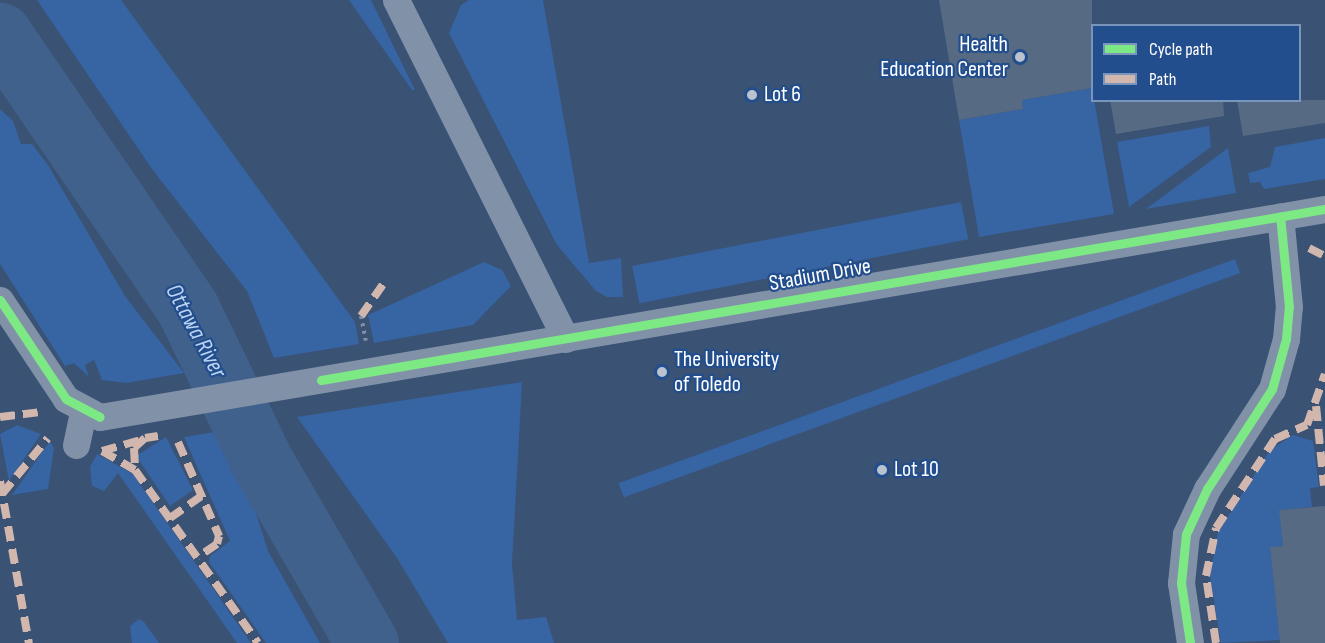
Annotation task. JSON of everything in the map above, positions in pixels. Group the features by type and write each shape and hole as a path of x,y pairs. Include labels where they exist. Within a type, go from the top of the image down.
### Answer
{"street":[{"path":"396,0 566,339"},
{"name":"Stadium Drive","path":"91,414 146,409 321,380 1325,208"},
{"path":"1190,643 1181,584 1186,534 1207,489 1268,397 1286,339 1289,307 1280,216"},
{"path":"0,300 53,384 91,414 76,445"}],"path":[{"path":"361,316 368,350"}],"shaded area":[{"path":"37,0 121,0 355,322 359,344 274,358 247,291 152,169"},
{"path":"349,0 371,0 415,90 412,90"},
{"path":"469,0 543,0 589,263 621,258 623,297 607,297 596,291 557,245 449,33 461,5"},
{"path":"1091,88 1091,102 1094,102 1114,214 979,237 959,120 1023,109 1022,100"},
{"path":"0,109 13,121 21,144 32,144 48,165 125,296 184,373 126,383 102,380 94,360 85,365 89,377 74,363 65,366 0,264"},
{"path":"1209,126 1211,147 1129,207 1117,142"},
{"path":"1325,138 1325,179 1264,189 1260,182 1250,183 1248,173 1270,167 1275,147"},
{"path":"1228,148 1236,193 1146,209"},
{"path":"961,202 968,239 639,303 632,266"},
{"path":"1235,259 1240,273 624,497 619,483"},
{"path":"484,262 502,270 511,286 473,325 374,343 368,315"},
{"path":"522,382 512,564 517,620 546,617 554,643 448,643 397,558 297,417"},
{"path":"17,425 41,434 9,481 0,434"},
{"path":"215,432 255,510 268,551 320,643 266,643 209,562 210,556 230,541 184,437"},
{"path":"1293,435 1313,441 1319,487 1310,488 1312,507 1280,510 1283,546 1270,548 1280,640 1221,643 1210,577 1218,532 1270,450"},
{"path":"166,437 193,490 170,506 136,456"},
{"path":"50,441 54,448 48,489 12,495"},
{"path":"97,454 133,474 251,643 237,643 118,473 104,491 92,486 90,467"},
{"path":"139,619 144,622 159,643 132,643 130,626"}],"building":[{"path":"939,0 1092,0 1091,88 1022,100 1023,109 959,120"},
{"path":"1325,100 1325,123 1243,136 1237,102"},
{"path":"1110,102 1223,102 1224,116 1116,134"},
{"path":"1325,506 1325,643 1280,643 1270,547 1283,546 1279,510"}],"waterway":[{"name":"Ottawa River","path":"0,34 188,309 261,460 367,643"}],"marked path":[{"path":"1309,248 1325,256"},
{"path":"361,316 386,280"},
{"path":"1216,643 1206,576 1216,528 1275,439 1307,425 1325,374"},
{"path":"1316,406 1324,486"},
{"path":"0,417 38,412"},
{"path":"158,436 145,438 134,448 135,470 258,643"},
{"path":"2,494 48,438"},
{"path":"135,470 102,451 140,440"},
{"path":"178,442 219,536 217,544 198,557"},
{"path":"0,481 29,643"},
{"path":"170,518 201,496"}],"cycle path":[{"path":"321,380 1325,209"},
{"path":"1190,643 1181,583 1186,534 1207,489 1272,389 1286,339 1289,307 1280,216"},
{"path":"0,300 66,399 100,417"}],"place":[{"name":"Health Education Center","path":"1020,57"},
{"name":"Lot 6","path":"752,95"},
{"name":"The University of Toledo","path":"662,372"},
{"name":"Lot 10","path":"882,470"}]}
